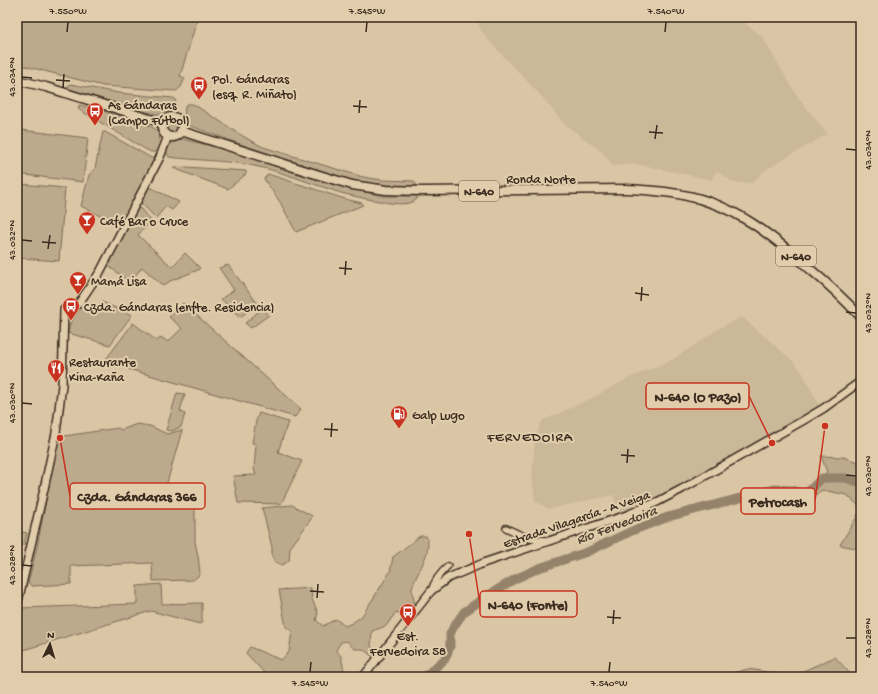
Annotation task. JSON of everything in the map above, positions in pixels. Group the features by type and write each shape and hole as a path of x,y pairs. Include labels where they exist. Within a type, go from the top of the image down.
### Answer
{"highway":[{"path":"17,80 46,87 163,124"},
{"path":"170,118 176,118 180,122 181,131 177,136 168,136 162,130 164,121 170,118"},
{"name":"Ronda Norte","path":"181,131 352,185 386,190 626,189 684,195 708,202 739,214 763,229 861,313"},
{"name":"Ronda Norte","path":"849,304 861,317"}],"main road":[{"path":"17,606 56,434 62,385 64,310 71,309 82,300 100,272 160,157 168,136"},
{"name":"Estrada Vilagarcía - A Veiga","path":"363,677 431,591 448,578 486,562 627,515 676,493 824,408 861,381"}],"street":[{"path":"506,528 519,535 535,540 556,539"},
{"path":"431,591 435,580 448,566"}],"shaded area":[{"path":"17,17 198,17 180,76 185,78 181,87 176,91 103,86 17,64"},
{"path":"477,17 738,17 763,38 796,94 827,134 764,171 752,183 734,183 717,171 711,180 637,164 613,166 603,153 563,123 542,97 490,42 480,29"},
{"path":"70,84 119,93 173,98 175,99 176,104 172,111 165,115 147,112 67,89"},
{"path":"187,104 193,104 246,138 263,147 363,177 382,180 414,181 417,186 383,185 354,181 240,144 188,125 184,120 185,106"},
{"path":"79,105 120,115 151,127 159,134 159,145 155,152 145,149 78,109"},
{"path":"172,121 176,123 178,127 176,131 172,133 168,131 166,127 168,123"},
{"path":"21,130 88,138 83,182 17,174"},
{"path":"103,132 155,160 121,227 81,206 89,175 95,168"},
{"path":"182,139 216,147 332,184 382,196 417,196 417,199 404,204 388,203 341,193 286,174 259,167 237,163 169,157 167,150 170,145"},
{"path":"186,167 246,171 246,174 228,189 173,168"},
{"path":"268,174 362,203 363,205 296,232 280,202 264,179"},
{"path":"20,184 65,188 59,261 17,258 17,221"},
{"path":"148,186 179,202 172,210 166,206 156,218 140,202"},
{"path":"136,208 141,209 151,221 138,235 172,267 185,253 200,268 170,281 163,286 142,267 130,282 107,265"},
{"path":"228,265 258,304 240,317 221,299 234,290 219,268"},
{"path":"102,302 132,315 110,345 68,333 70,323 82,305 90,308 92,305 99,307"},
{"path":"183,303 301,409 295,417 104,362 133,323 157,341 161,337 168,342 182,328 169,317"},
{"path":"263,308 269,315 251,328 245,323"},
{"path":"742,317 793,361 802,372 820,406 709,469 620,513 613,495 549,509 535,501 532,474 535,438 542,421 592,398 631,377 672,360 720,328"},
{"path":"177,393 185,394 180,411 185,414 181,427 172,431 166,430"},
{"path":"259,413 288,422 278,452 302,461 281,504 238,503 233,476 256,475 254,469 256,444 252,443"},
{"path":"137,424 150,426 167,434 182,430 161,504 195,506 195,542 200,573 193,580 153,581 152,563 71,566 71,584 32,586 28,583 37,547 58,437 118,428 121,430"},
{"path":"821,456 843,457 861,463 861,508 847,495 822,490 812,498 804,491 827,472"},
{"path":"292,505 312,516 290,548 289,561 282,565 275,562 272,556 272,547 262,508"},
{"path":"861,510 861,549 840,545"},
{"path":"17,531 27,533 24,545 17,545"},
{"path":"420,536 426,536 428,549 412,589 415,604 405,616 396,612 386,626 372,631 371,646 376,652 373,657 363,649 354,649 347,641 341,642 336,650 341,656 344,671 335,677 268,677 246,653 250,647 281,660 289,652 292,631 286,627 279,590 311,588 312,599 318,613 316,620 323,626 336,619 345,626 352,623 362,616 390,572 393,557"},
{"path":"161,584 162,604 202,603 202,621 200,624 151,611 17,652 17,621 19,608 137,604 137,586"},
{"path":"835,657 853,677 725,677 725,675 748,669 792,676"}],"waterway":[{"name":"Río Fervedoira","path":"424,677 445,659 450,647 450,634 464,612 515,579 539,568 587,552 634,530 668,517 774,489 791,490 802,493 808,492 822,478 845,478 861,483"}],"place":[{"name":"Pol. Gándaras (esq. R. Miñato)","path":"199,100"},
{"name":"As Gándaras (Campo Fútbol)","path":"95,126"},
{"name":"Café Bar o Cruce","path":"87,235"},
{"name":"Mamá Lisa","path":"78,295"},
{"name":"Czda. Gándaras (enfte. Residencia)","path":"71,321"},
{"name":"Restaurante Kina-Kaña","path":"56,383"},
{"name":"Petrocash","path":"825,426"},
{"name":"Galp Lugo","path":"399,429"},
{"name":"Czda. Gándaras 366","path":"60,438"},
{"name":"N-640 (O Pazo)","path":"772,443"},
{"name":"N-640 (Fonte)","path":"469,534"},
{"name":"Est. Fervedoira 58","path":"408,627"}],"district":[{"name":"FERVEDOIRA","path":"530,436"}]}
